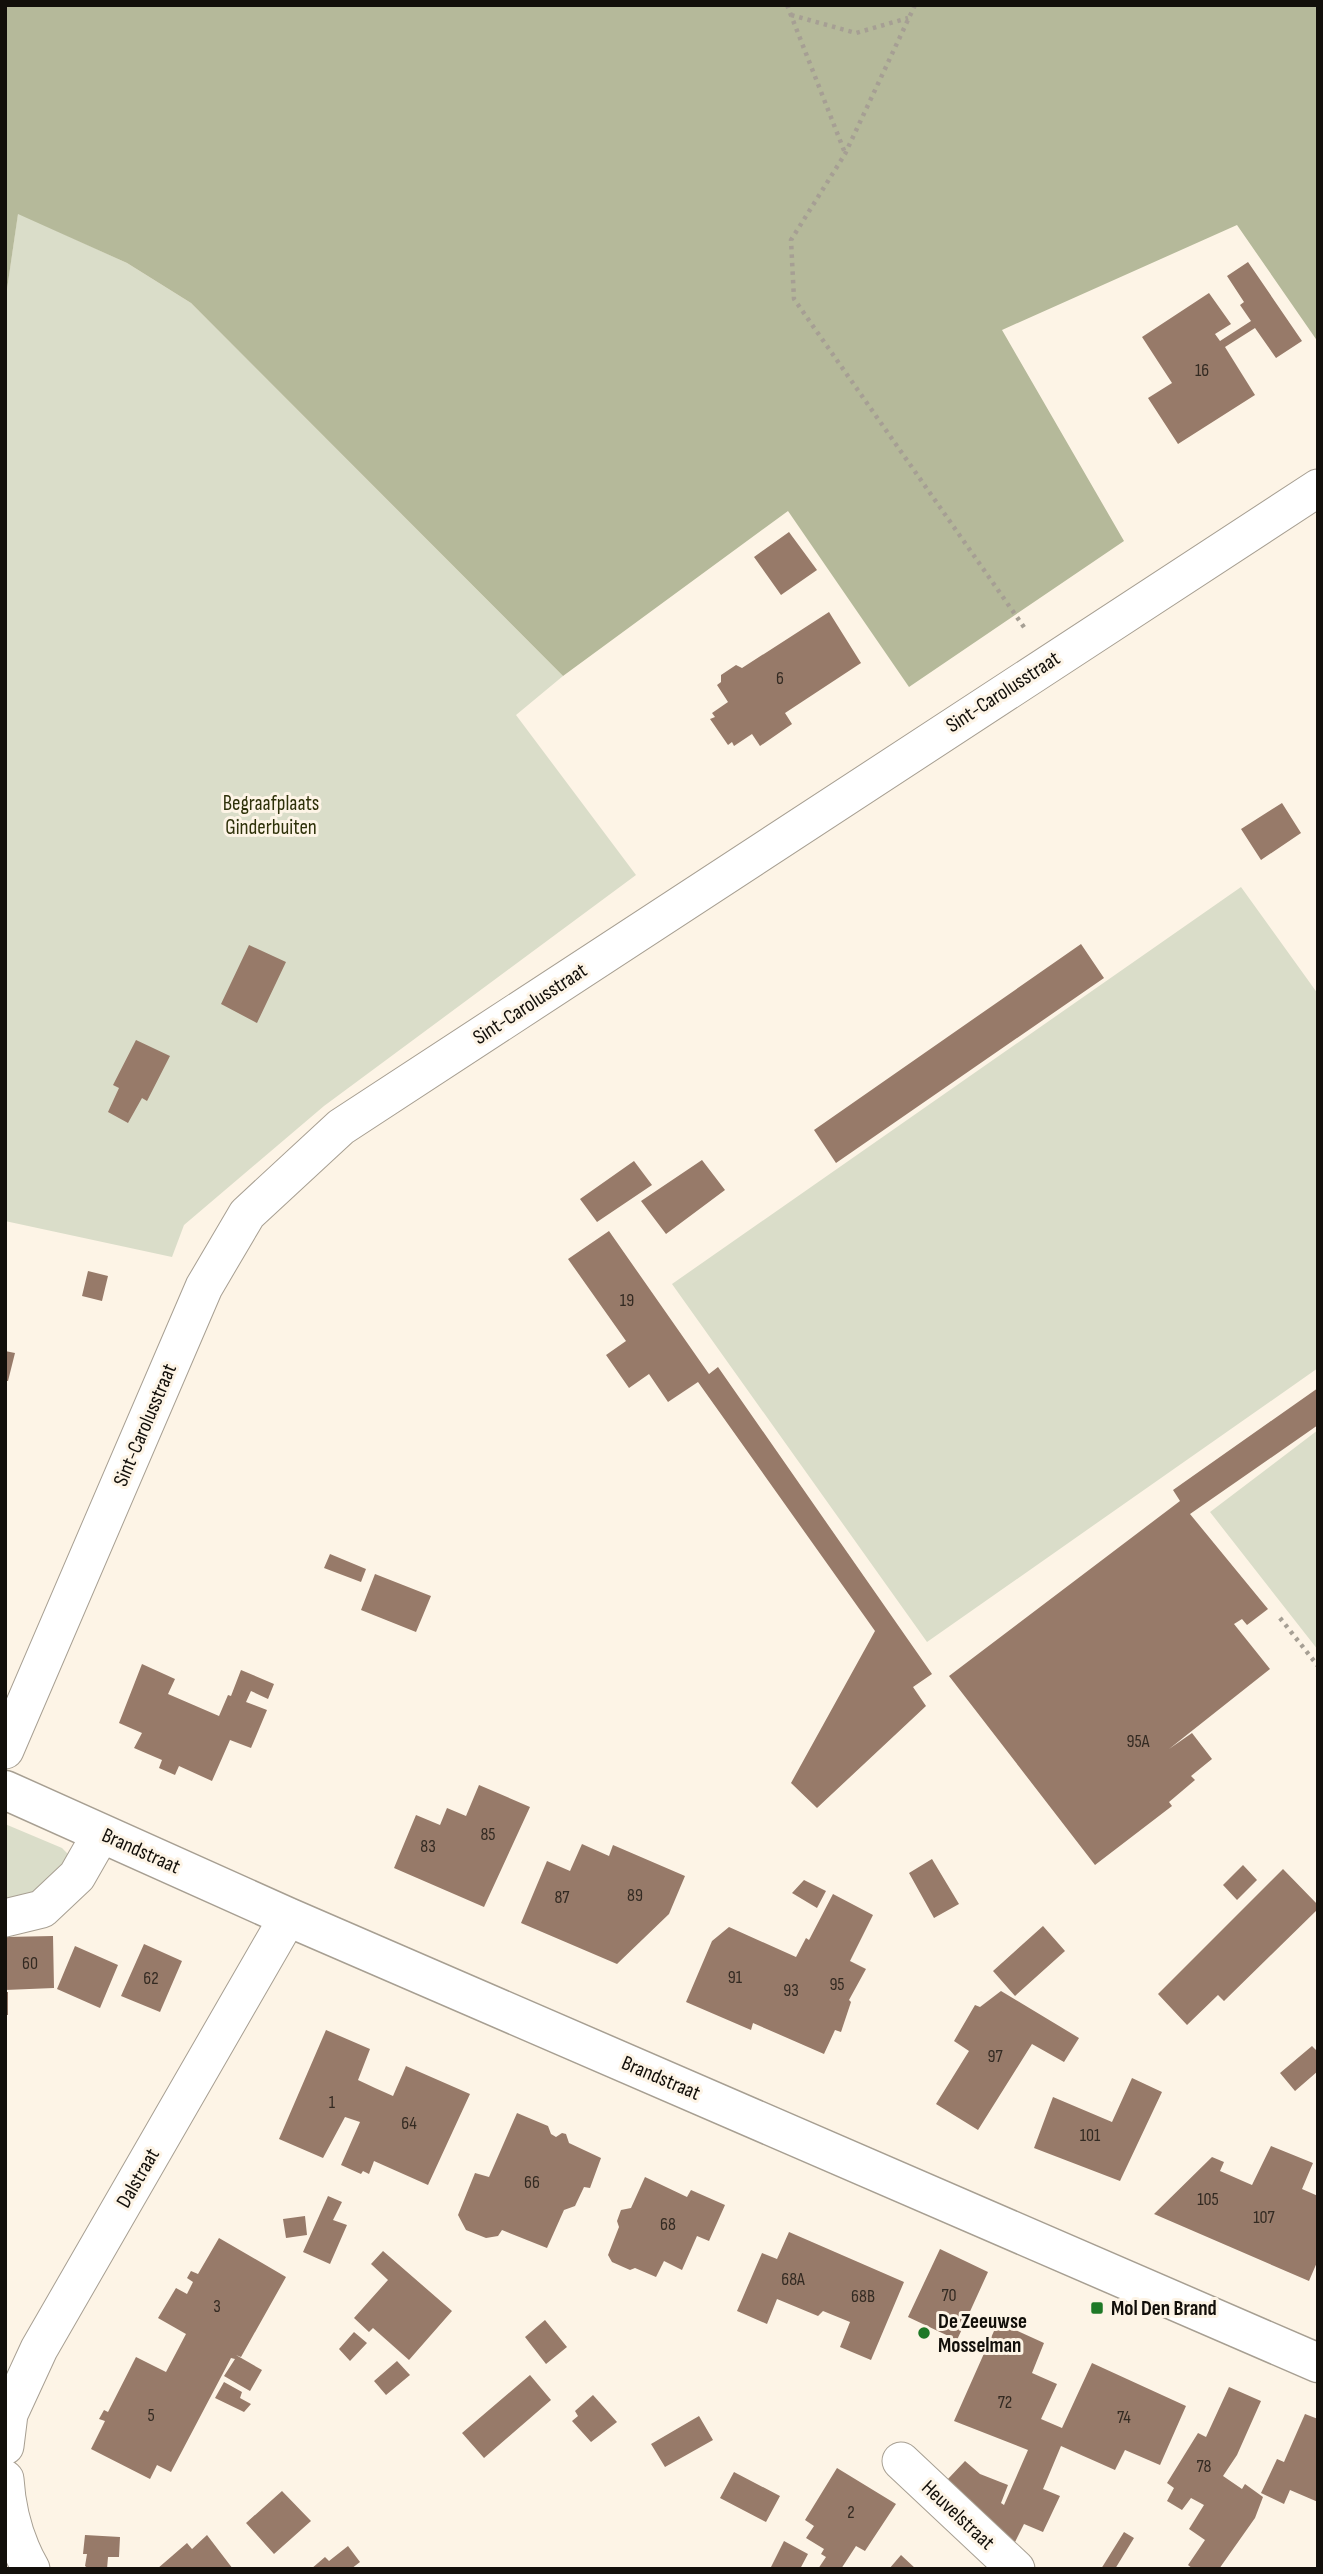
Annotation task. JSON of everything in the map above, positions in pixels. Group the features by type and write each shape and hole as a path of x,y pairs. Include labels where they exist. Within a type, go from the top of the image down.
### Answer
{"street":[{"name":"Sint-Carolusstraat","path":"5,1750 204,1287 247,1214 341,1127 1318,488"},
{"name":"Brandstraat","path":"5,1790 288,1917 1318,2363"},
{"path":"5,1918 42,1909 77,1876 101,1834"},
{"name":"Dalstraat","path":"5,2446 9,2414 39,2349 288,1917"},
{"name":"Heuvelstraat","path":"901,2460 1016,2569"},
{"path":"5,2479 10,2516 16,2536 32,2569"}],"path":[{"path":"787,5 845,154"},
{"path":"915,5 845,154 791,240 794,299 1049,662"},
{"path":"791,15 856,33 908,18"},
{"path":"1280,1618 1318,1666"}],"green space":[{"path":"5,5 1318,5 1318,342 1237,225 1002,330 1124,541 909,687 788,511 563,676 191,303 127,263 18,214 5,303"},
{"name":"Begraafplaats Ginderbuiten","path":"18,213 127,263 191,303 563,676 516,715 636,875 324,1106 184,1225 172,1257 5,1221 5,303"},
{"path":"1241,887 1318,994 1318,1368 927,1642 672,1284"},
{"path":"1318,1430 1318,1650 1210,1512"},
{"path":"5,1824 62,1848 69,1855 53,1884 5,1905"}],"building":[{"path":"1248,262 1302,341 1276,358 1255,328 1225,347 1255,395 1178,444 1148,398 1172,383 1142,337 1209,293 1231,324 1215,334 1220,341 1251,321 1240,305 1244,302 1227,276"},
{"path":"789,532 817,570 781,595 754,557"},
{"path":"829,612 861,663 785,713 792,724 760,746 752,734 734,746 732,742 728,745 710,719 715,717 712,713 728,702 717,685 721,682 721,675 736,665 742,668"},
{"path":"1282,803 1301,833 1261,860 1241,829"},
{"path":"1081,944 1104,978 836,1163 814,1130"},
{"path":"249,945 286,962 257,1023 221,1004"},
{"path":"136,1040 170,1056 147,1101 142,1098 128,1123 108,1112 119,1088 113,1085"},
{"path":"702,1160 725,1190 666,1234 641,1201"},
{"path":"634,1161 652,1185 597,1222 580,1199"},
{"path":"609,1231 709,1374 718,1367 932,1674 913,1687 926,1706 817,1808 791,1783 875,1631 698,1382 668,1402 649,1374 629,1388 606,1355 626,1341 568,1259"},
{"path":"88,1271 108,1276 102,1301 82,1296"},
{"path":"5,1351 15,1353 8,1381 5,1381"},
{"path":"1318,1388 1318,1425 1190,1514 1268,1609 1247,1625 1242,1619 1234,1624 1270,1669 1169,1749 1192,1733 1212,1759 1191,1776 1195,1780 1169,1802 1172,1806 1095,1865 949,1676 1180,1501 1173,1490"},
{"path":"330,1554 366,1569 361,1582 324,1568"},
{"path":"375,1574 431,1596 416,1632 361,1610"},
{"path":"142,1664 175,1679 168,1694 219,1716 228,1695 231,1696 241,1670 274,1684 268,1699 251,1691 246,1702 267,1710 251,1748 230,1740 212,1781 179,1766 175,1775 159,1768 162,1760 134,1748 142,1733 119,1723"},
{"path":"479,1785 530,1807 484,1907 394,1868 416,1815 440,1825 447,1808 466,1816"},
{"path":"582,1844 609,1856 613,1845 685,1876 669,1914 617,1964 521,1923 547,1861 570,1871"},
{"path":"932,1859 959,1904 934,1918 909,1873"},
{"path":"1243,1865 1257,1880 1237,1900 1223,1885"},
{"path":"1283,1869 1318,1905 1318,1909 1224,2001 1218,1995 1187,2025 1158,1994"},
{"path":"804,1880 826,1891 817,1908 792,1893"},
{"path":"833,1894 873,1915 850,1961 866,1969 849,2000 851,2002 841,2032 835,2030 824,2054 753,2023 751,2030 686,2002 712,1941 729,1927 796,1957 806,1938 809,1940"},
{"path":"1043,1926 1065,1951 1015,1996 993,1971"},
{"path":"53,1936 54,1988 5,1990 5,1937"},
{"path":"144,1944 182,1961 160,2012 121,1996"},
{"path":"75,1946 118,1965 100,2008 57,1989"},
{"path":"1001,1991 1079,2038 1064,2062 1032,2044 978,2130 936,2104 969,2051 954,2041 975,2005 980,2007"},
{"path":"5,1992 8,1992 8,2015 5,2015"},
{"path":"326,2030 370,2049 358,2080 393,2096 406,2066 470,2094 428,2185 374,2161 369,2174 363,2171 361,2174 341,2165 360,2122 345,2117 323,2158 279,2139"},
{"path":"1312,2046 1318,2052 1318,2071 1295,2091 1280,2073"},
{"path":"1132,2078 1162,2092 1120,2181 1034,2148 1053,2097 1112,2122"},
{"path":"517,2113 548,2126 551,2134 556,2137 562,2133 566,2134 569,2143 601,2158 590,2188 584,2187 575,2206 564,2210 547,2248 502,2230 498,2236 486,2238 466,2230 458,2215 475,2173 489,2177"},
{"path":"1271,2146 1313,2163 1302,2189 1318,2196 1318,2260 1309,2281 1154,2214 1212,2157 1224,2162 1220,2171 1252,2185"},
{"path":"645,2177 687,2197 691,2190 725,2205 709,2241 697,2236 682,2270 664,2261 656,2277 612,2262 608,2255 619,2227 617,2221 621,2210 631,2208"},
{"path":"328,2196 342,2202 333,2220 347,2225 330,2264 303,2252"},
{"path":"305,2216 307,2235 286,2238 283,2219"},
{"path":"789,2232 904,2282 871,2360 840,2347 850,2322 823,2311 818,2316 777,2299 767,2324 737,2311 762,2253 777,2259"},
{"path":"219,2238 286,2277 241,2357 236,2355 262,2370 250,2391 224,2376 235,2359 231,2358 171,2472 157,2465 150,2479 91,2449 105,2421 99,2419 104,2410 108,2412 136,2357 166,2372 186,2334 158,2318 176,2288 187,2294 193,2282 187,2278 191,2271 198,2274"},
{"path":"940,2249 988,2272 957,2340 908,2317"},
{"path":"383,2251 452,2311 409,2360 373,2328 369,2332 354,2318 388,2280 371,2264"},
{"path":"545,2320 567,2347 546,2364 525,2337"},
{"path":"998,2322 1044,2343 1032,2373 1057,2384 1041,2419 1062,2428 1092,2363 1186,2406 1160,2465 1125,2450 1115,2470 1061,2446 1043,2489 1060,2496 1043,2532 1024,2524 1015,2542 947,2480 965,2461 980,2474 1008,2485 1001,2503 1004,2505 1028,2450 954,2421"},
{"path":"354,2332 367,2343 350,2361 339,2349"},
{"path":"397,2361 410,2375 386,2395 374,2381"},
{"path":"530,2375 551,2400 484,2458 462,2433"},
{"path":"224,2382 242,2392 240,2398 251,2404 244,2412 215,2398"},
{"path":"1229,2387 1261,2401 1237,2455 1223,2476 1242,2489 1245,2484 1263,2497 1255,2518 1219,2569 1193,2569 1188,2565 1205,2540 1189,2529 1204,2505 1191,2498 1182,2510 1167,2501 1174,2488 1167,2483 1198,2433 1206,2437"},
{"path":"593,2395 617,2422 591,2442 572,2421 578,2416 575,2411"},
{"path":"1305,2414 1318,2419 1318,2502 1290,2490 1284,2504 1261,2493 1277,2459 1284,2462"},
{"path":"699,2416 713,2440 665,2467 651,2444"},
{"path":"837,2468 896,2504 865,2551 856,2546 841,2569 818,2569 826,2557 821,2554 824,2549 806,2538 814,2526 805,2520"},
{"path":"734,2472 780,2496 766,2522 720,2498"},
{"path":"282,2491 311,2521 274,2554 246,2523"},
{"path":"1124,2532 1134,2538 1115,2569 1101,2569"},
{"path":"85,2535 120,2537 119,2557 108,2557 107,2569 89,2569 85,2566"},
{"path":"207,2535 233,2569 157,2569 187,2543 192,2549"},
{"path":"784,2541 808,2554 800,2569 770,2569"},
{"path":"348,2546 360,2562 351,2569 311,2569 325,2557 329,2561"},
{"path":"901,2555 916,2569 889,2569"}],"place":[{"name":"Mol Den Brand","path":"1097,2308"},
{"name":"De Zeeuwse Mosselman","path":"924,2333"}]}
